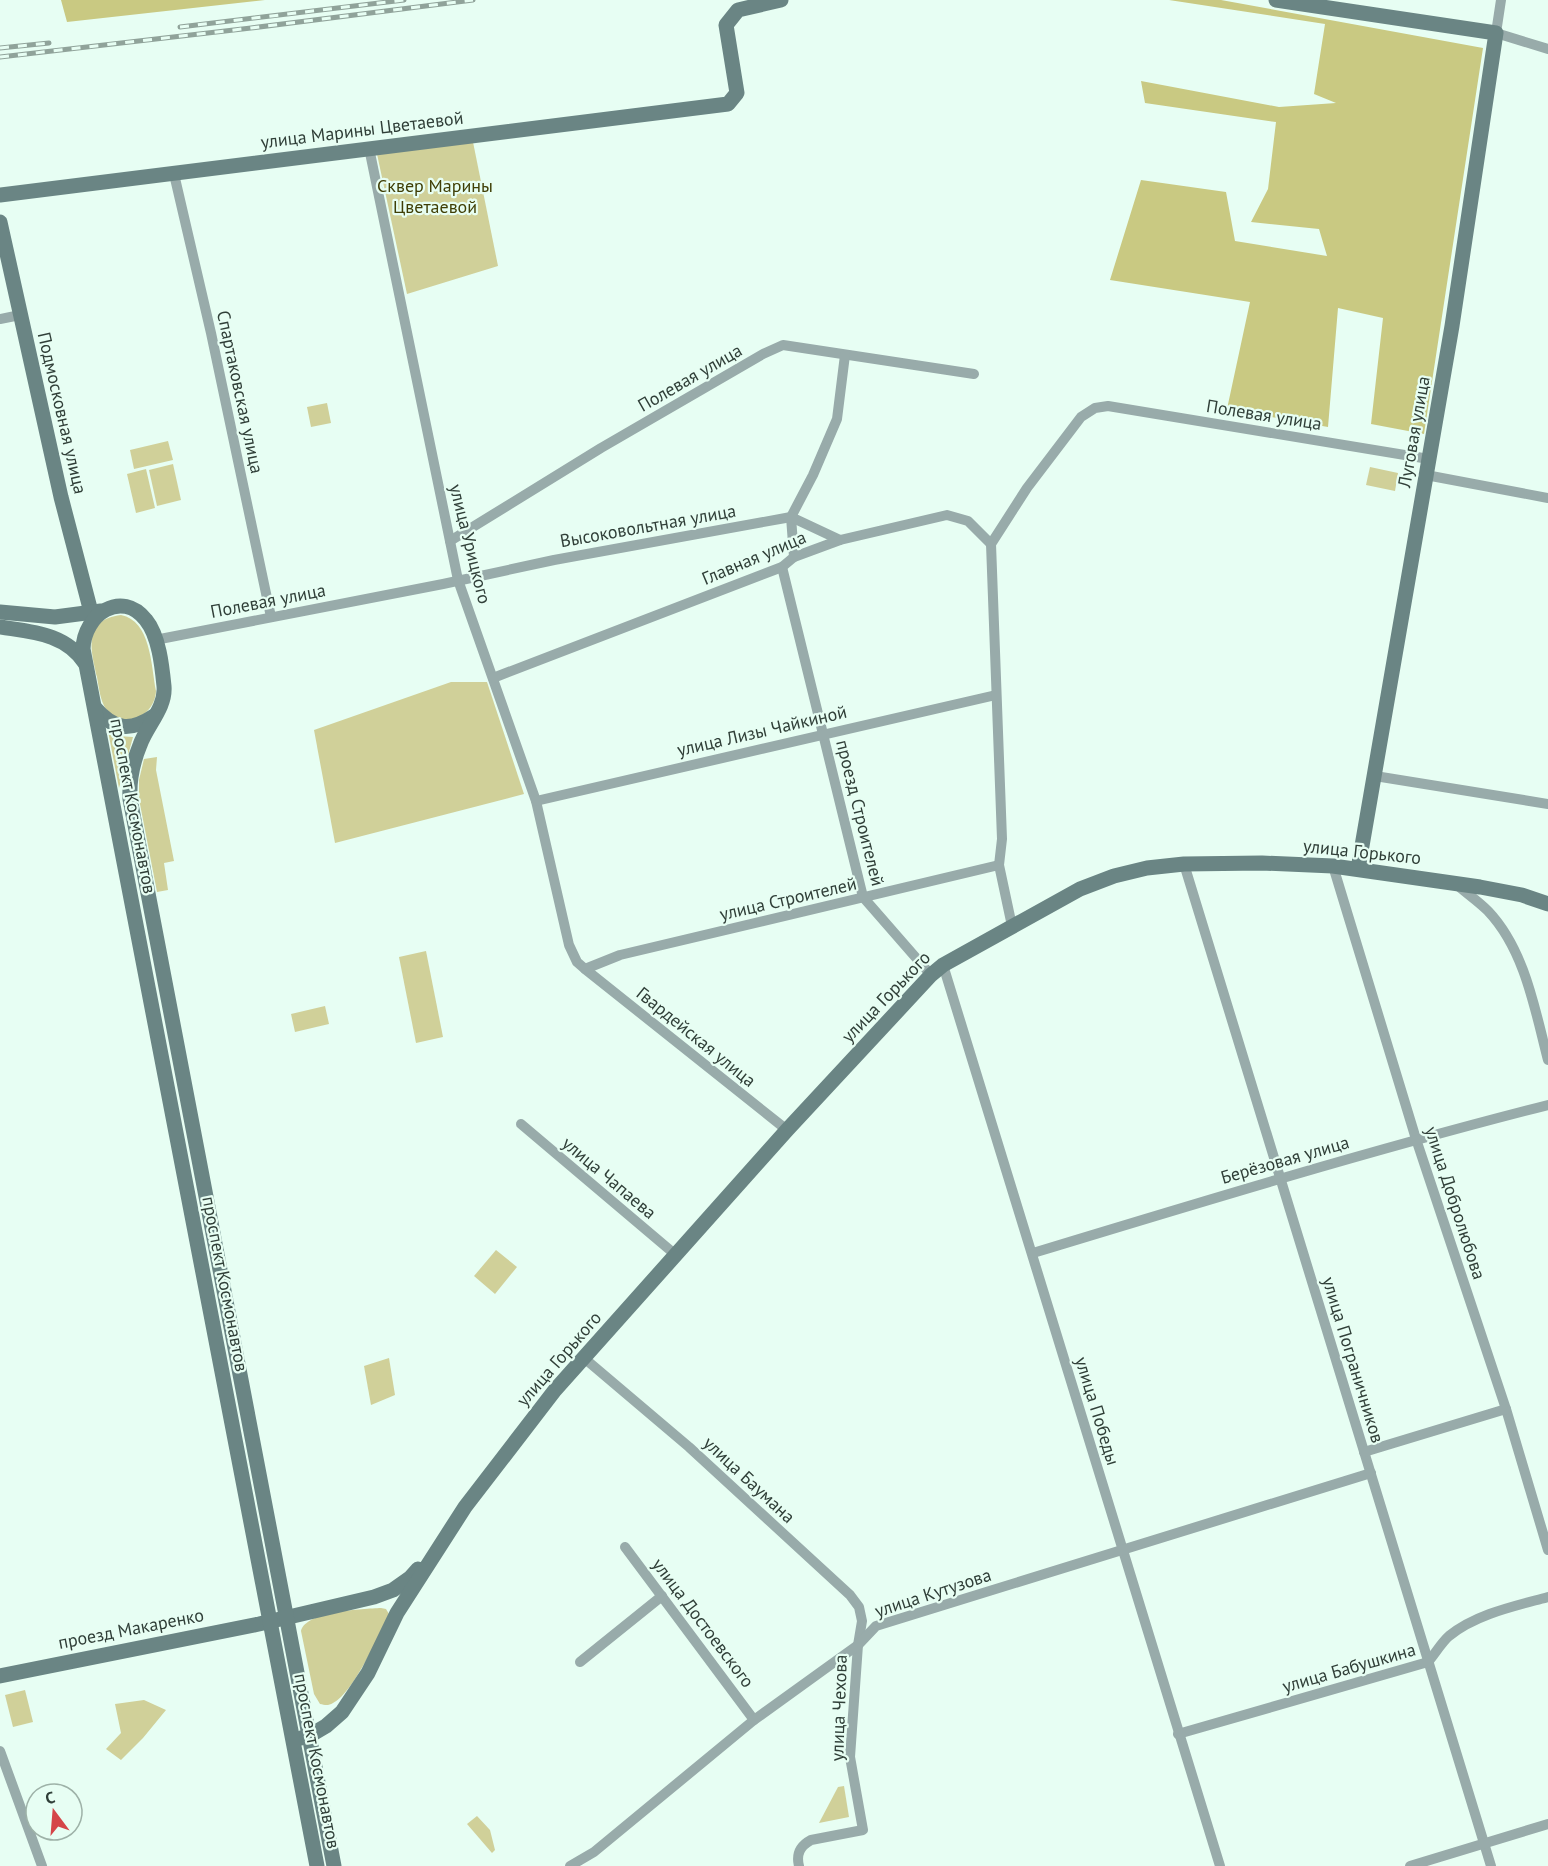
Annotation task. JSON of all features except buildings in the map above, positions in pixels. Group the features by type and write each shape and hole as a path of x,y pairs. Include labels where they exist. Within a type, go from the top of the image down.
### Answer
{"main road":[{"name":"улица Марины Цветаевой","path":"0,195 728,104 737,93 726,25 738,10 781,0"},
{"path":"1276,0 1496,33"},
{"name":"Луговая улица","path":"1358,869 1451,333 1496,33"},
{"name":"Подмосковная улица","path":"0,222 61,497 98,611"},
{"name":"проспект Космонавтов","path":"317,1866 83,649 85,632 98,611 121,607 139,613 146,620 155,640 165,694 135,759 129,787 130,799 334,1866"},
{"path":"0,612 54,617 98,611"},
{"path":"0,627 54,637 74,650 86,664"},
{"name":"проспект Космонавтов","path":"95,708 110,723 126,727 143,724 154,716"},
{"name":"улица Горького","path":"446,1537 488,1476 555,1390 677,1256 787,1130 931,975 943,965 1080,889 1114,876 1147,868 1184,864 1262,863 1333,866 1453,882 1522,895 1548,904"},
{"path":"293,1740 309,1736 326,1726 342,1712 368,1672 397,1613 446,1537"},
{"name":"проезд Макаренко","path":"0,1676 270,1621 374,1597 393,1590 410,1578 446,1537"},
{"path":"374,1597 393,1606 397,1613"}],"street":[{"name":"Луговая улица","path":"1496,33 1501,0"},
{"path":"1496,33 1548,49"},
{"name":"улица Урицкого","path":"369,148 458,580 536,801 569,945 578,962 585,969"},
{"name":"Спартаковская улица","path":"174,174 211,333 271,617"},
{"path":"0,319 20,315"},
{"name":"Полевая улица","path":"450,540 601,448 763,354 783,345 974,374"},
{"path":"794,557 791,517 813,475 837,419 845,355"},
{"name":"Полевая улица","path":"991,544 1027,488 1081,417 1095,408 1108,405 1429,459"},
{"path":"1426,475 1548,498"},
{"name":"Главная улица","path":"493,678 782,567 794,557 840,540 947,515 968,521 991,544"},
{"path":"791,517 840,540"},
{"name":"Высоковольтная улица","path":"458,580 554,560 791,517"},
{"path":"991,544 1002,839 999,865 1012,926"},
{"name":"проезд Строителей","path":"782,567 863,897 931,975"},
{"name":"Полевая улица","path":"155,640 458,580"},
{"name":"улица Лизы Чайкиной","path":"536,801 823,733 996,695"},
{"path":"1375,776 1548,804"},
{"name":"улица Пограничников","path":"1184,864 1491,1866"},
{"name":"улица Строителей","path":"585,969 620,955 999,865"},
{"name":"улица Добролюбова","path":"1333,866 1416,1139 1506,1409 1548,1551"},
{"path":"1453,882 1489,913 1513,951 1525,974 1548,1060"},
{"name":"улица Победы","path":"943,965 1220,1866"},
{"name":"Гвардейская улица","path":"585,969 787,1130"},
{"name":"Берёзовая улица","path":"1033,1253 1416,1139 1548,1105"},
{"name":"улица Чапаева","path":"522,1124 677,1256"},
{"name":"улица Баумана","path":"584,1358 688,1447 850,1594 859,1607 862,1621 858,1644"},
{"path":"1364,1452 1506,1409"},
{"name":"улица Кутузова","path":"570,1866 594,1852 754,1720 858,1644 876,1626 1371,1473"},
{"name":"улица Достоевского","path":"625,1547 754,1720"},
{"path":"580,1662 662,1596"},
{"name":"улица Бабушкина","path":"1178,1734 1428,1662 1448,1637 1474,1622 1493,1613 1548,1597"},
{"name":"улица Чехова","path":"799,1866 797,1859 803,1844 811,1840 863,1830 850,1757 858,1644"},
{"path":"0,1751 42,1866"},
{"path":"1410,1866 1548,1824"}],"green space":[{"name":"Сквер Марины Цветаевой","path":"473,142 498,266 407,294 377,154"},
{"path":"327,403 331,423 311,427 307,407"},
{"path":"168,441 173,460 134,469 130,450"},
{"path":"173,464 181,500 157,506 149,470"},
{"path":"1370,467 1398,473 1395,491 1366,485"},
{"path":"146,469 155,508 136,513 127,474"},
{"path":"121,615 131,619 144,635 151,657 156,691 150,708 137,718 129,720 113,716 106,709 100,694 92,647 92,638 100,623"},
{"path":"451,682 487,682 524,794 335,843 314,730"},
{"path":"108,731 118,736 133,737 119,788"},
{"path":"157,757 156,770 174,861 164,863 168,890 157,892 139,799 139,780 144,759"},
{"path":"426,951 443,1037 416,1043 399,957"},
{"path":"325,1006 329,1024 295,1032 291,1014"},
{"path":"496,1250 517,1267 495,1294 474,1276"},
{"path":"389,1358 395,1395 371,1405 364,1366"},
{"path":"386,1609 389,1614 357,1676 341,1697 328,1705 320,1704 314,1694 301,1631 305,1624 336,1612"},
{"path":"25,1690 33,1722 13,1727 5,1695"},
{"path":"144,1700 166,1710 121,1760 106,1749 121,1733 115,1704"},
{"path":"844,1786 849,1817 819,1823 838,1787"},
{"path":"477,1816 490,1830 495,1850 492,1853 467,1824"}],"shaded area":[{"path":"61,0 265,0 67,22"},
{"path":"1169,0 1221,0 1483,48 1424,434 1371,424 1383,318 1338,308 1328,427 1227,409 1250,302 1110,280 1141,180 1226,192 1235,241 1327,256 1319,229 1251,222 1268,189 1276,122 1145,103 1141,81 1279,107 1336,103 1314,94 1325,24"}],"railway":[{"path":"180,27 404,0"},
{"path":"0,57 473,0"},
{"path":"0,48 49,43"}]}
